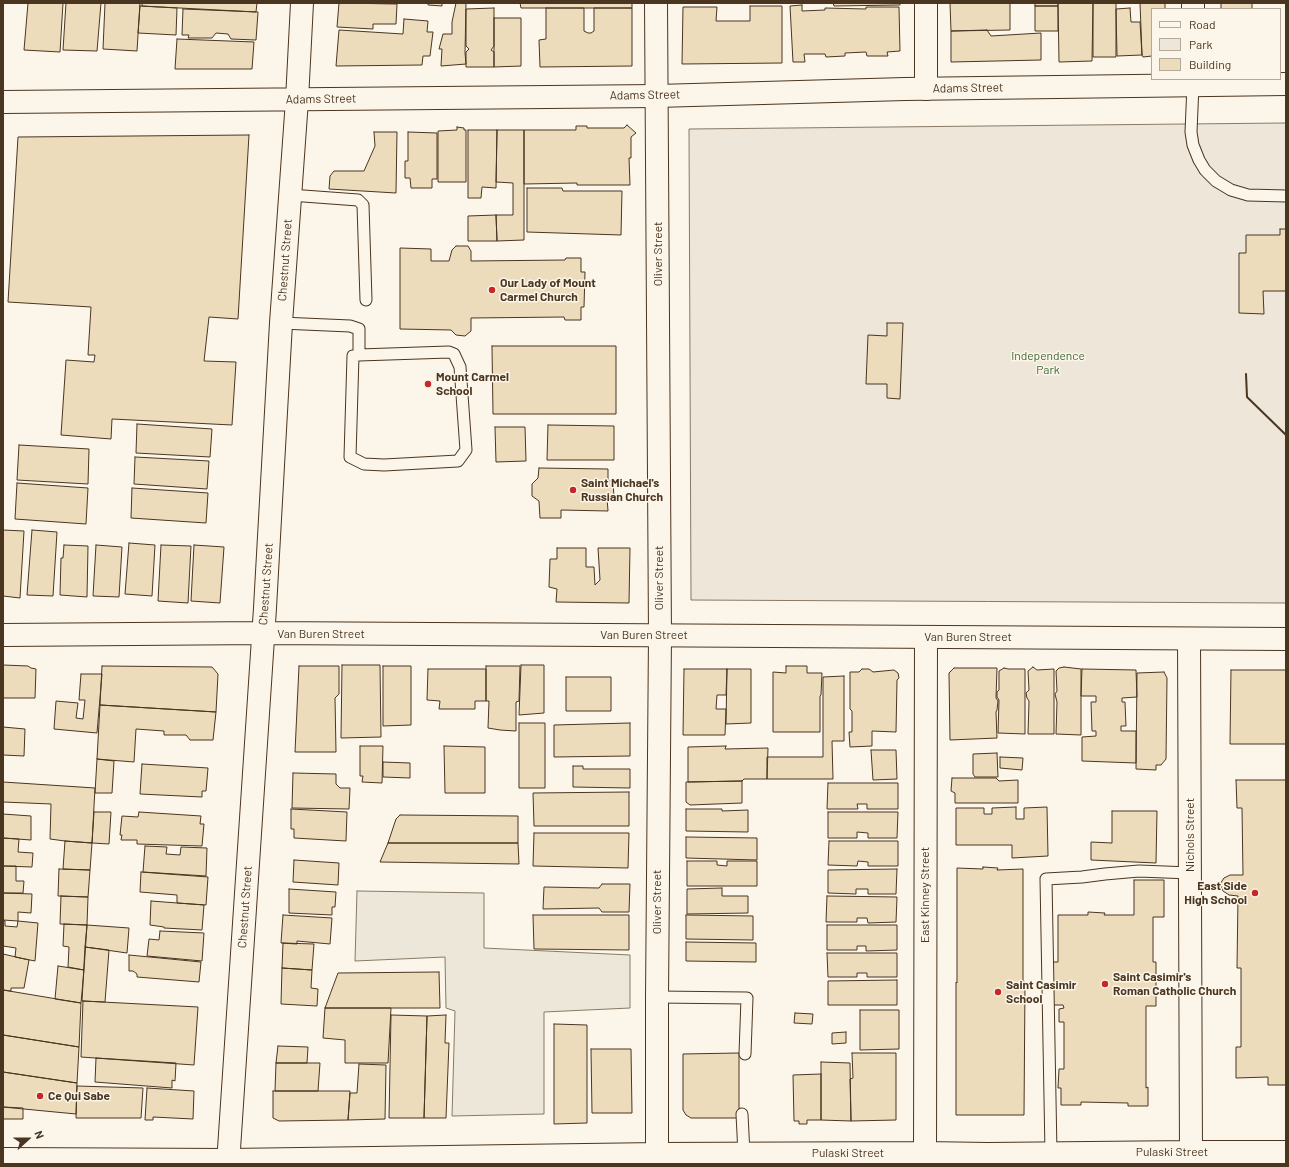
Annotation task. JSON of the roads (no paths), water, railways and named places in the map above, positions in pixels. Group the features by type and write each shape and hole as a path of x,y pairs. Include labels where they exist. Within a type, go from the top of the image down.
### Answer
{"street":[{"name":"Chestnut Street","path":"228,1162 263,633 302,3"},
{"name":"Oliver Street","path":"656,3 660,635 657,1154"},
{"path":"926,3 926,89"},
{"name":"Adams Street","path":"3,102 657,96 1193,82 1286,84"},
{"name":"Van Buren Street","path":"3,635 263,633 1286,639"},
{"name":"East Kinney Street","path":"925,1153 926,637"},
{"name":"Nichols Street","path":"1189,638 1191,1152"},
{"name":"Pulaski Street","path":"3,1159 228,1162 657,1154 707,1159 744,1154 925,1153 988,1159 1051,1153 1286,1152"}],"lane":[{"path":"1193,82 1191,132 1193,145 1198,160 1205,170 1216,181 1231,190 1248,195 1286,196"},
{"path":"290,195 358,200 363,205 366,300"},
{"path":"281,323 350,326 358,329 359,355"},
{"path":"449,352 454,354 460,367 466,450 458,461 384,465 364,464 350,457 353,356 359,355 449,352"},
{"path":"1051,1153 1046,879 1139,871 1190,873"},
{"path":"657,997 747,998 745,1054"},
{"path":"742,1114 744,1154"}],"place":[{"name":"Our Lady of Mount Carmel Church","path":"492,290"},
{"name":"Mount Carmel School","path":"428,384"},
{"name":"Saint Michael's Russian Church","path":"573,490"},
{"name":"East Side High School","path":"1255,893"},
{"name":"Saint Casimir's Roman Catholic Church","path":"1105,984"},
{"name":"Saint Casimir School","path":"998,992"},
{"name":"Ce Qui Sabe","path":"40,1096"}],"park label":[{"name":"Independence Park","path":"1048,363"}]}
